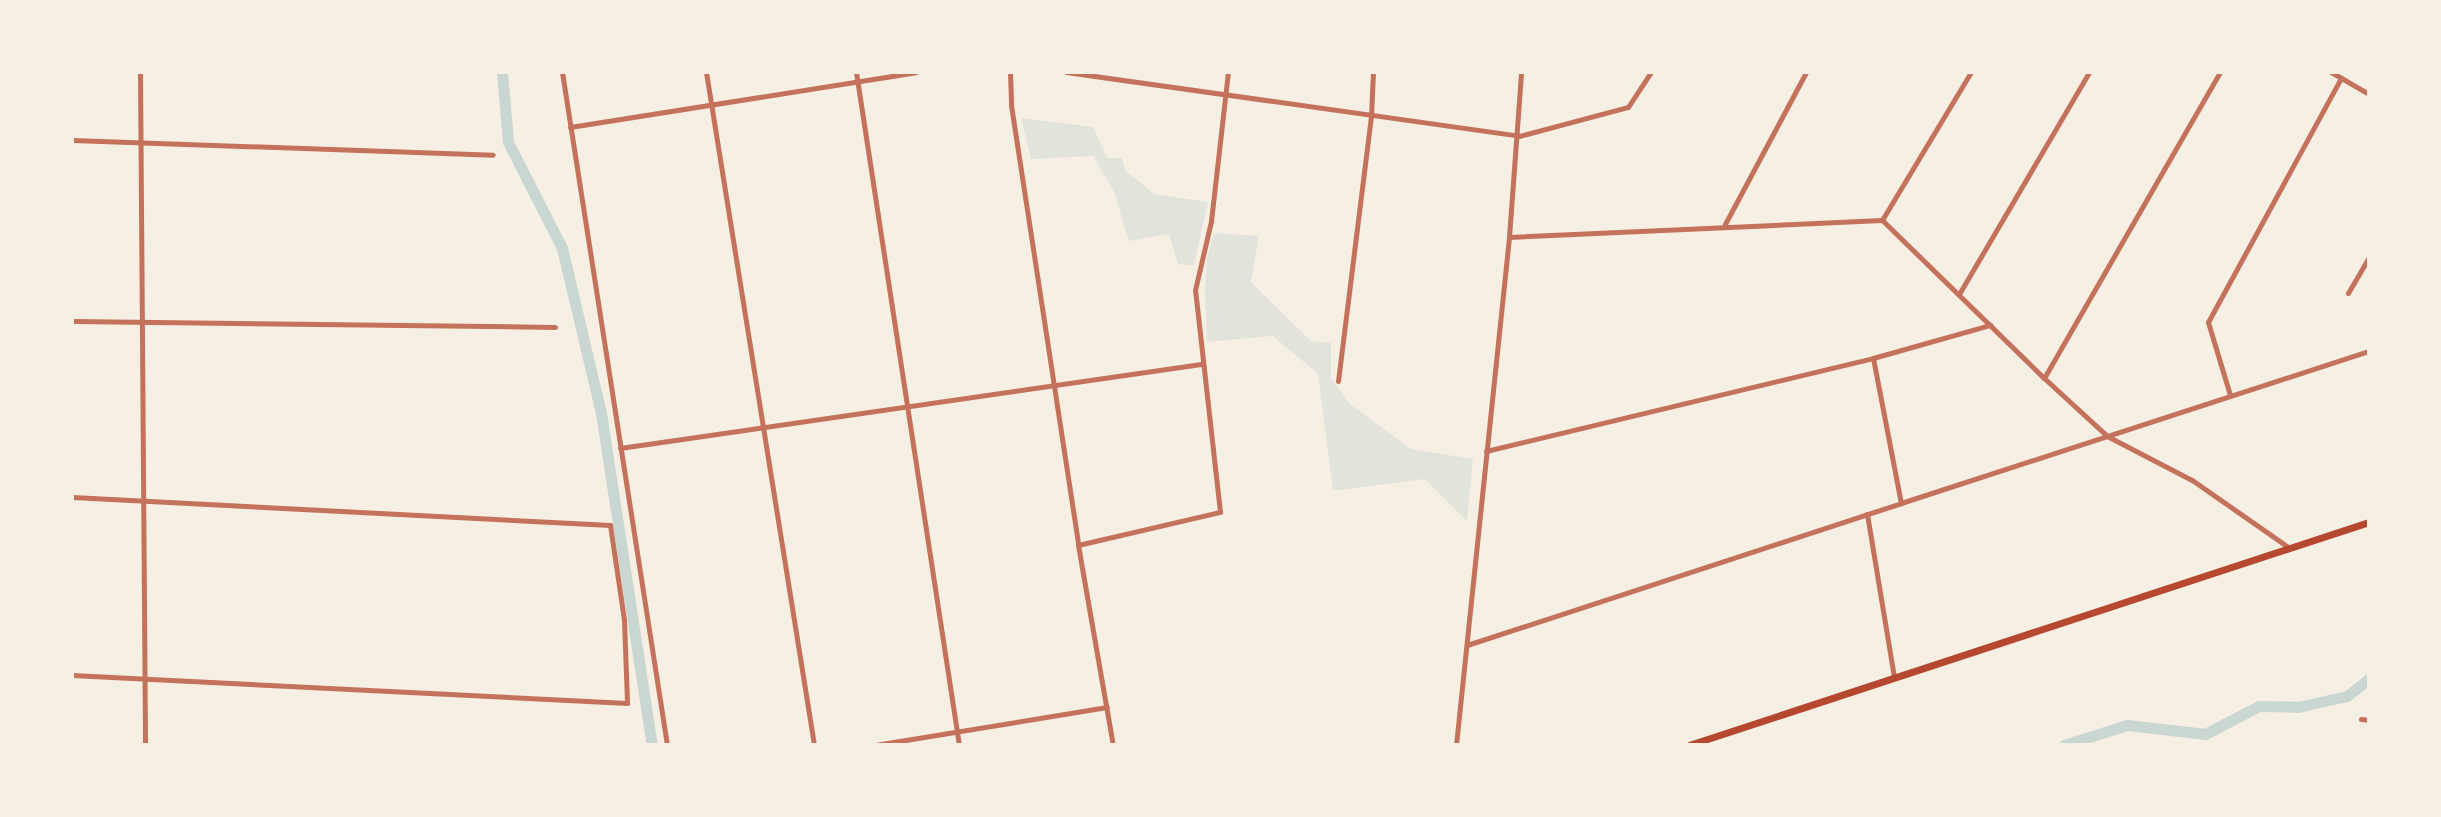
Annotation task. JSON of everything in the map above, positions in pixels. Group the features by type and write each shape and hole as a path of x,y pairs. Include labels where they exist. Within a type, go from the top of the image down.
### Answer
{"main road":[{"path":"1689,745 2369,522"}],"street":[{"path":"140,72 145,745"},
{"path":"562,72 667,745"},
{"path":"706,72 814,745"},
{"path":"856,72 959,745"},
{"path":"570,127 916,72"},
{"path":"1010,72 1011,105 1078,545 1113,745"},
{"path":"1066,72 1519,136 1628,107 1651,72"},
{"path":"1078,545 1220,512 1195,290 1211,221 1228,72"},
{"path":"1338,381 1371,117 1373,72"},
{"path":"1456,745 1519,136 1521,72"},
{"path":"1725,225 1806,72"},
{"path":"1882,220 1971,72"},
{"path":"1959,294 2089,72"},
{"path":"2044,378 2220,72"},
{"path":"2331,72 2369,94"},
{"path":"2230,396 2208,322 2341,78"},
{"path":"72,140 493,155"},
{"path":"1509,237 1882,220 2107,436 2192,480 2288,547"},
{"path":"2348,293 2369,257"},
{"path":"72,321 555,327"},
{"path":"1486,451 1873,358 1990,325"},
{"path":"1467,645 2369,351"},
{"path":"1873,358 1901,503"},
{"path":"620,448 1201,364"},
{"path":"72,497 610,525 624,620 627,703 72,675"},
{"path":"1867,514 1895,678"},
{"path":"875,745 1107,707"},
{"path":"2361,719 2369,720"}],"shaded area":[{"path":"1021,118 1093,127 1107,158 1122,158 1125,170 1154,194 1208,202 1194,266 1178,264 1169,234 1129,241 1114,192 1093,156 1031,159"},
{"path":"1214,233 1259,236 1251,282 1311,341 1331,343 1331,378 1351,405 1411,449 1473,459 1467,521 1425,479 1333,491 1318,374 1273,336 1207,342 1207,258"}],"waterway":[{"path":"502,72 508,142 562,248 601,413 652,745"},
{"path":"2064,745 2127,725 2205,734 2259,706 2298,707 2347,696 2369,679"}]}
